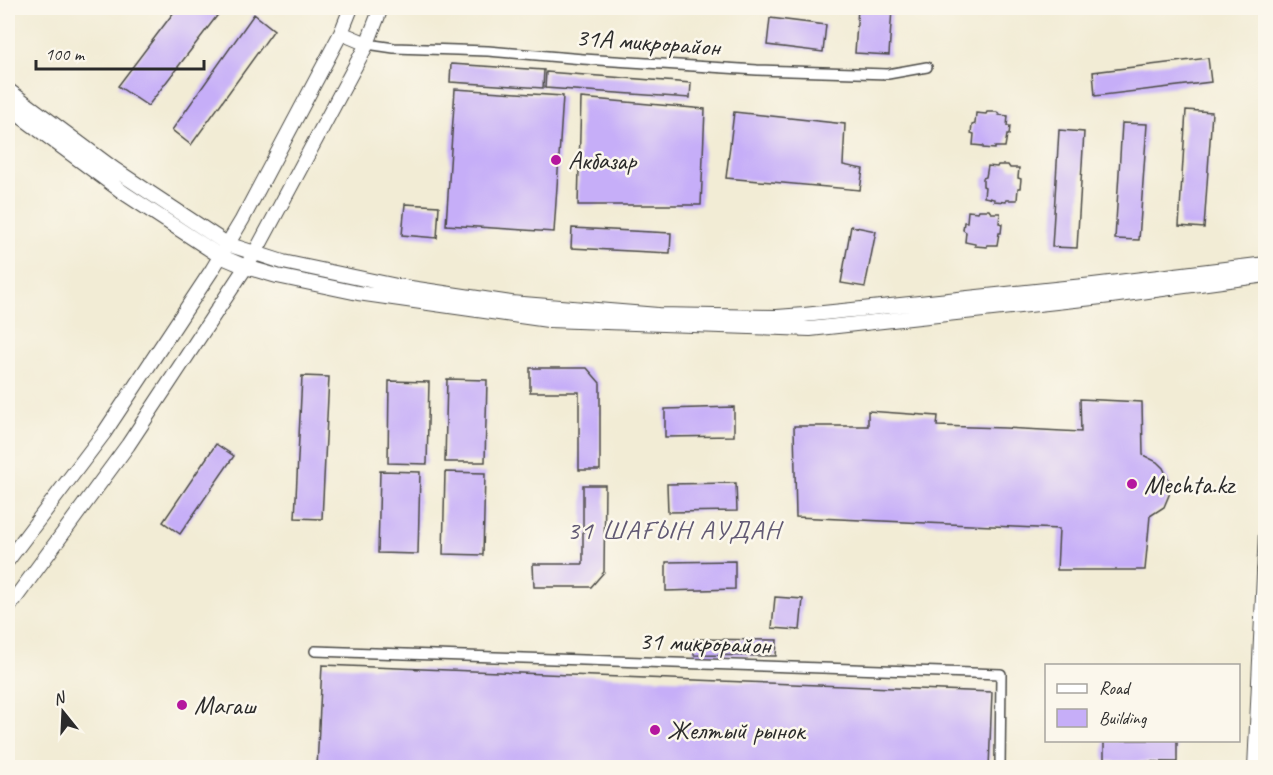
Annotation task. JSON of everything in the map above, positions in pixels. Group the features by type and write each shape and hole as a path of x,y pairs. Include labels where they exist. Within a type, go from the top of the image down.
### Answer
{"street":[{"path":"8,560 104,432 224,250 341,33 351,8"},
{"path":"8,608 128,445 255,253 367,44 381,8"},
{"path":"341,33 367,44"},
{"name":"31А микрорайон","path":"367,44 394,48 488,51 758,70 888,74 927,67"},
{"path":"8,90 246,267 276,276 358,293 548,320 810,329 1111,296 1266,275"},
{"path":"8,107 124,193 224,250 255,253 283,262 397,286 512,303 658,315 777,317 896,306 1266,264"},
{"path":"1255,768 1266,531"},
{"name":"31 микрорайон","path":"315,651 1001,674 1000,768"}],"building":[{"path":"177,8 223,8 148,106 118,86"},
{"path":"858,8 892,8 889,55 855,53"},
{"path":"254,14 274,30 191,145 172,130"},
{"path":"770,18 826,25 823,52 767,45"},
{"path":"1208,58 1211,82 1095,96 1093,72"},
{"path":"451,64 544,70 543,88 450,82"},
{"path":"546,72 691,83 690,98 545,88"},
{"path":"455,89 563,96 554,232 446,225"},
{"path":"581,98 705,109 701,205 578,205"},
{"path":"1186,110 1212,112 1204,228 1179,226"},
{"path":"734,112 845,124 843,165 863,169 860,190 726,178"},
{"path":"997,112 999,115 1008,116 1007,126 1010,126 1005,147 995,147 995,149 973,145 974,134 971,133 976,113 986,114"},
{"path":"1122,123 1147,124 1139,240 1115,239"},
{"path":"1059,130 1084,132 1077,248 1052,247"},
{"path":"998,165 1019,168 1018,178 1021,179 1017,200 994,201 994,199 984,197 983,178 986,177 988,166 997,167"},
{"path":"405,204 439,206 437,238 402,235"},
{"path":"979,210 1000,213 999,223 1002,224 997,245 975,246 975,244 965,242 966,232 963,230 964,222 967,222 968,211 978,212"},
{"path":"851,226 876,231 865,287 841,283"},
{"path":"572,228 671,233 670,253 571,248"},
{"path":"530,368 587,368 600,383 600,470 579,470 579,392 530,392"},
{"path":"302,376 329,377 322,519 295,518"},
{"path":"447,379 487,380 485,462 445,462"},
{"path":"389,381 429,382 427,464 388,463"},
{"path":"1080,399 1142,402 1143,455 1157,462 1169,480 1169,495 1164,507 1150,516 1145,570 1057,570 1059,529 796,517 794,426 868,426 868,411 938,416 937,426 1081,432"},
{"path":"734,407 734,436 665,437 665,409"},
{"path":"216,444 234,456 180,534 163,522"},
{"path":"380,471 420,472 418,554 378,553"},
{"path":"445,472 485,473 483,555 443,554"},
{"path":"736,483 737,511 668,512 667,484"},
{"path":"583,485 605,485 604,572 591,587 534,587 533,564 583,564"},
{"path":"735,561 735,589 666,591 666,562"},
{"path":"775,597 803,599 800,630 772,628"},
{"path":"694,639 777,640 776,656 694,655"},
{"name":"Желтый рынок","path":"322,665 992,692 989,768 317,768"},
{"path":"1104,742 1177,742 1177,762 1104,761"}],"place":[{"name":"Акбазар","path":"556,160"},
{"name":"Mechta.kz","path":"1132,484"},
{"name":"Магаш","path":"182,705"},
{"name":"Желтый рынок","path":"655,730"}],"district":[{"name":"31 ШАҒЫН АУДАН","path":"674,530"}]}
